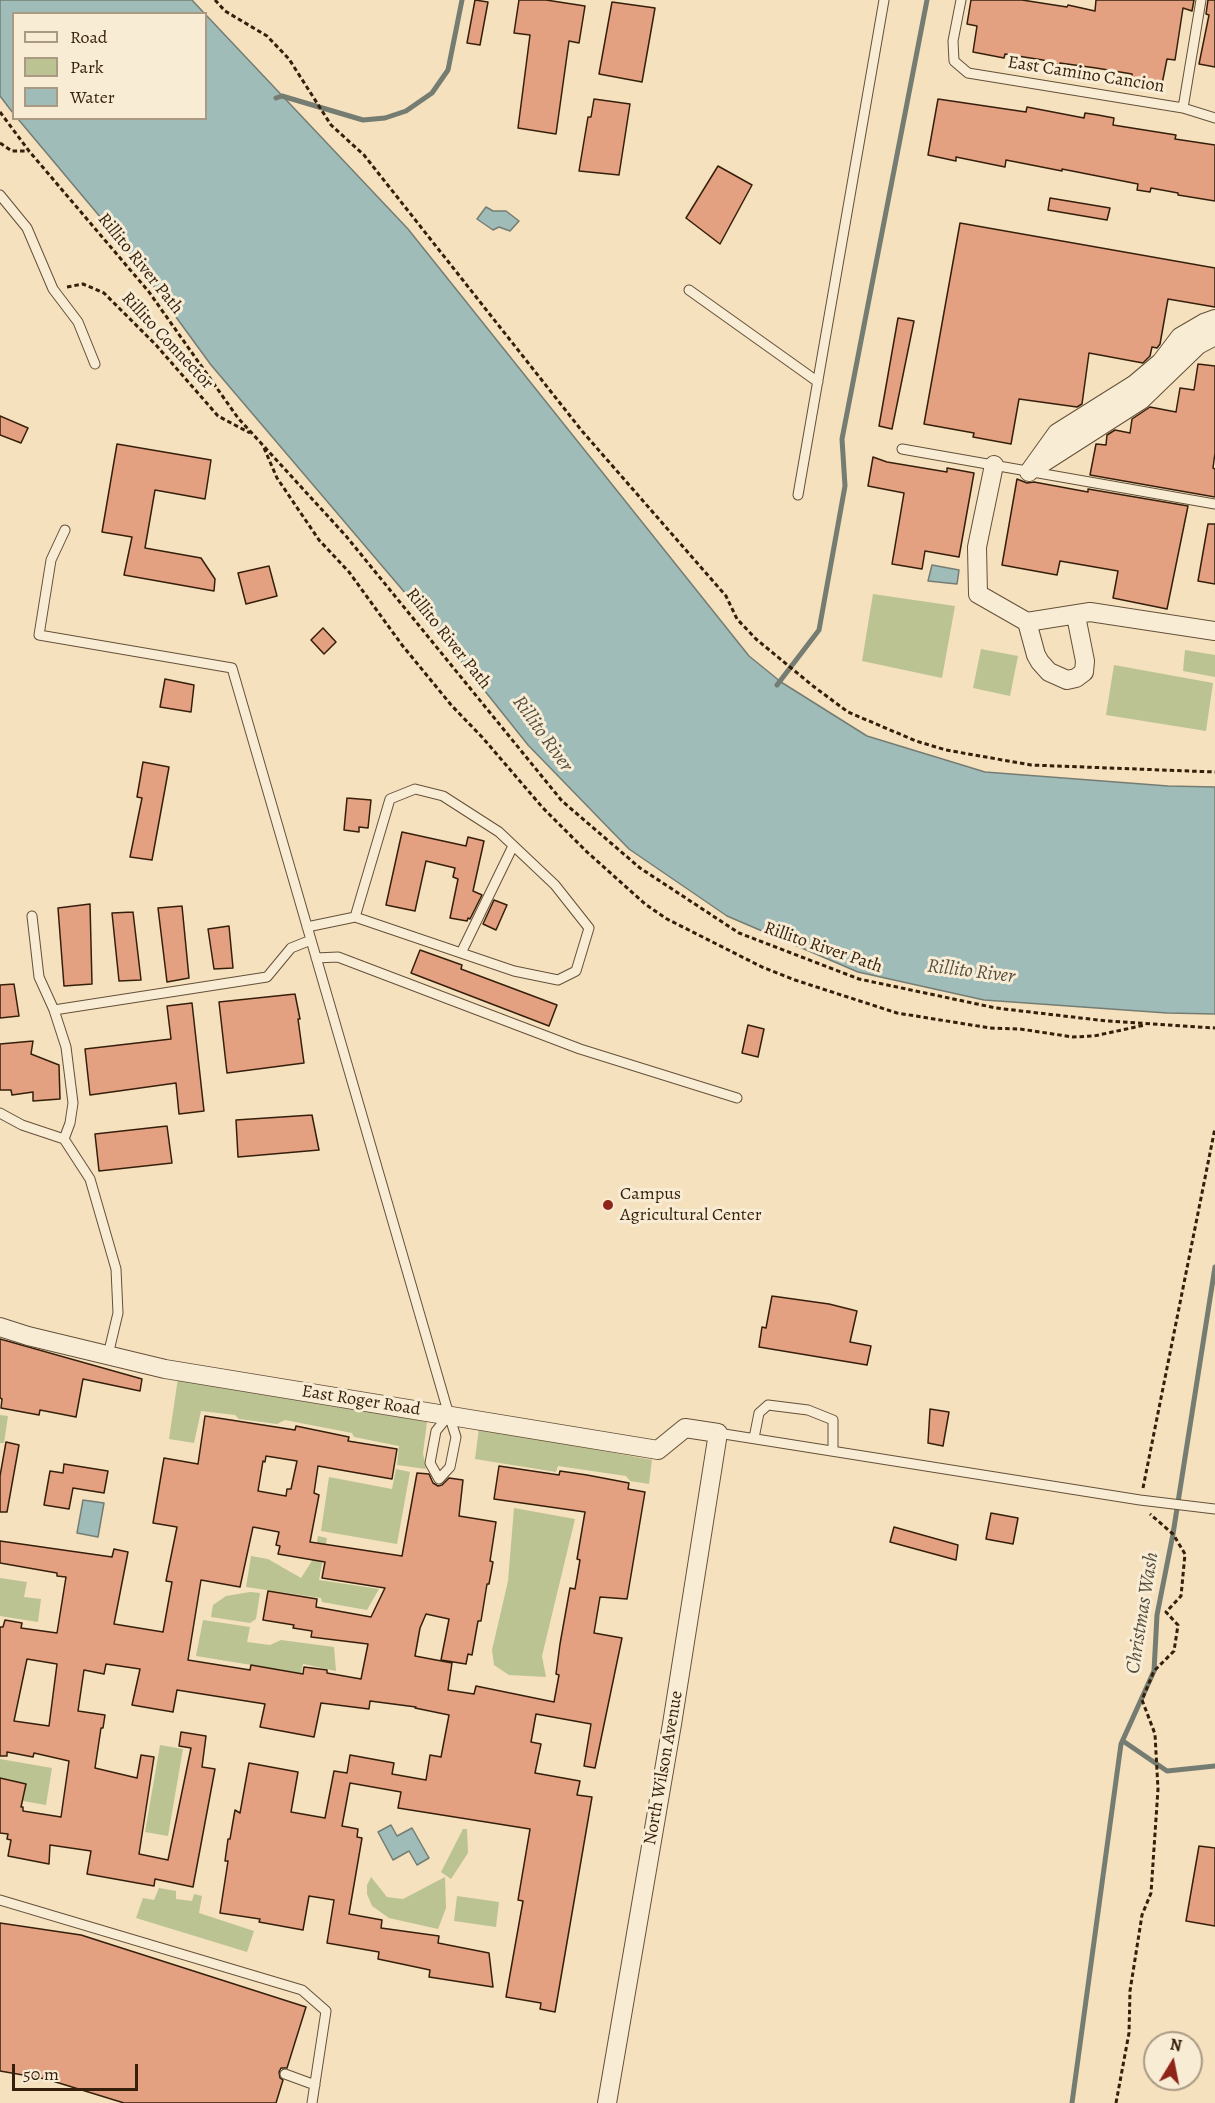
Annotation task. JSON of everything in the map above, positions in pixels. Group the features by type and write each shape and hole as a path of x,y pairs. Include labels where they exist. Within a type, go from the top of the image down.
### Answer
{"street":[{"path":"1118,405 1135,384 1161,362 1180,337 1215,319"},
{"path":"1029,472 1057,433 1118,405 1141,400 1198,345 1215,336"},
{"path":"994,465 977,547 978,594 1027,622 1090,612 1215,631"},
{"path":"1027,622 1040,662 1049,672 1068,680 1076,678 1083,672 1084,661 1076,616"},
{"name":"East Roger Road","path":"0,1326 28,1336 165,1369 658,1450 685,1428 718,1432"},
{"name":"North Wilson Avenue","path":"607,2103 672,1724 718,1432"}],"lane":[{"path":"798,495 884,0"},
{"name":"East Camino Cancion","path":"961,0 953,41 954,61 968,73 1183,108 1215,118"},
{"path":"1183,108 1201,0"},
{"path":"0,195 27,228 53,289 78,322 95,364"},
{"path":"689,290 818,382"},
{"path":"902,449 1215,504"},
{"path":"65,530 51,560 39,634 232,668 456,1437 450,1467 439,1479 430,1463 436,1431 449,1415"},
{"path":"307,927 355,917 514,971 558,980 576,971 590,928 555,885 499,832 443,796 416,789 390,799 355,917"},
{"path":"461,953 513,846"},
{"path":"32,916 39,977 54,1010 66,1047 72,1094 70,1123 64,1139"},
{"path":"54,1010 267,977 291,948 311,940"},
{"path":"316,958 338,957 580,1049 737,1098"},
{"path":"0,1113 22,1125 64,1139 90,1179 116,1269 118,1313 108,1355"},
{"path":"754,1438 759,1413 768,1405 808,1410 833,1420 833,1451"},
{"path":"718,1432 1140,1500 1215,1509"},
{"path":"0,1900 302,1990 326,2011 312,2103"},
{"path":"285,2074 315,2085"}],"path":[{"path":"215,0 225,11 267,36 289,59 331,125 364,155 582,431 726,596 737,619 813,686 848,712 916,741 957,753 1031,765 1215,772"},
{"name":"Rillito River Path","path":"0,112 29,152 149,292 238,418 346,536 562,801 640,868 739,933 859,979 996,1008 1107,1021 1215,1028"},
{"path":"0,142 12,151 29,152"},
{"name":"Rillito Connector","path":"53,289 83,284 104,293 156,345 218,416 254,435"},
{"path":"263,446 278,478 319,540 349,572 402,645 452,706 543,808 587,852 645,904 667,919 762,967 897,1013 990,1028 1020,1029 1073,1036 1094,1036 1150,1024"},
{"path":"1116,2103 1129,2033 1130,1991 1142,1915 1150,1893 1158,1789 1155,1734 1142,1700 1154,1671 1174,1651 1178,1625 1166,1612 1181,1596 1185,1554 1173,1534 1141,1507 1140,1500 1215,1128"}],"green space":[{"path":"873,594 955,606 942,678 862,661"},
{"path":"981,649 1018,656 1010,696 973,688"},
{"path":"1185,650 1215,655 1215,677 1183,671"},
{"path":"1114,665 1213,683 1206,731 1106,715"},
{"path":"178,1378 427,1422 423,1453 426,1469 397,1465 399,1446 354,1437 352,1433 285,1420 277,1424 201,1411 194,1443 169,1439"},
{"path":"0,1415 8,1416 4,1443 0,1443"},
{"path":"479,1428 652,1460 649,1484 630,1481 626,1476 558,1466 556,1472 475,1459"},
{"path":"396,1469 410,1472 397,1544 321,1531 329,1477 392,1489"},
{"path":"514,1508 575,1519 542,1656 546,1677 509,1675 494,1665 492,1650 508,1581"},
{"path":"318,1536 327,1538 319,1580 379,1589 367,1610 322,1602 321,1598 246,1587 251,1556 268,1559 301,1578 315,1556"},
{"path":"0,1578 27,1582 24,1597 41,1599 38,1622 0,1616"},
{"path":"250,1592 260,1593 256,1619 250,1623 211,1617 213,1605 226,1596"},
{"path":"203,1620 250,1627 247,1642 270,1645 281,1640 334,1647 336,1671 303,1664 301,1673 196,1656"},
{"path":"160,1745 183,1749 168,1836 145,1832"},
{"path":"0,1759 52,1768 46,1805 0,1797"},
{"path":"463,1829 467,1829 468,1853 451,1879 441,1872"},
{"path":"371,1877 387,1897 403,1899 445,1877 446,1908 438,1929 389,1918 372,1906 367,1894 367,1885"},
{"path":"159,1888 176,1891 176,1899 192,1901 194,1894 202,1896 199,1913 254,1931 247,1952 136,1918 143,1898 154,1900"},
{"path":"457,1896 499,1902 496,1927 454,1921"}],"water":[{"path":"0,0 192,0 203,12 12,12 12,112 0,96"},
{"name":"Rillito River","path":"207,16 408,229 749,656 781,682 867,736 985,772 1168,786 1215,787 1215,1014 1167,1013 984,1000 858,972 727,916 629,849 528,745 429,621 211,365 122,243 19,120 207,120"},
{"path":"486,207 493,211 506,211 519,221 510,231 499,227 493,230 477,219"},
{"path":"932,565 959,570 957,584 928,581"},
{"path":"83,1500 104,1503 98,1537 77,1533"},
{"path":"391,1825 397,1836 412,1828 429,1858 417,1865 409,1851 393,1860 378,1832"}],"building":[{"path":"475,0 488,2 480,45 467,43"},
{"path":"519,0 546,0 585,6 579,43 569,41 556,134 518,128 530,35 514,33"},
{"path":"971,0 1022,0 1067,7 1068,5 1095,11 1096,0 1194,0 1192,11 1183,8 1175,60 1167,59 1162,84 1132,79 1132,74 1060,63 1059,65 1005,54 1004,58 973,52 977,26 967,24"},
{"path":"1208,0 1215,0 1215,67 1199,64 1209,15 1206,14"},
{"path":"612,2 655,8 642,82 599,74"},
{"path":"594,99 630,104 619,175 579,171 588,117 591,117"},
{"path":"938,99 1026,112 1027,107 1084,118 1085,113 1098,115 1114,118 1113,125 1176,135 1175,139 1215,145 1215,201 1151,188 1150,192 1137,190 1138,184 1006,160 1005,167 956,157 956,161 928,155"},
{"path":"718,166 752,185 720,244 686,218"},
{"path":"1050,198 1110,208 1107,220 1048,210"},
{"path":"960,223 1215,268 1215,307 1168,299 1160,344 1157,348 1152,347 1150,356 1143,363 1089,353 1082,404 1077,407 1019,399 1011,444 973,437 974,433 924,424"},
{"path":"898,318 914,321 892,429 879,426"},
{"path":"1198,364 1215,366 1213,468 1215,469 1215,497 1090,475 1096,444 1106,445 1107,435 1115,430 1130,433 1132,419 1150,407 1176,412 1180,388 1194,390"},
{"path":"0,416 28,428 21,443 0,435"},
{"path":"117,444 211,460 205,499 155,490 145,548 201,558 215,579 214,591 124,575 132,537 102,532"},
{"path":"873,457 887,462 947,472 947,468 974,473 959,557 925,551 922,569 892,564 904,493 868,486"},
{"path":"1017,479 1027,483 1034,482 1088,492 1088,489 1188,506 1167,609 1113,598 1118,571 1060,561 1057,575 1002,565"},
{"path":"1208,524 1215,524 1215,584 1198,581"},
{"path":"269,566 277,596 246,604 238,573"},
{"path":"323,628 336,642 324,654 311,640"},
{"path":"165,679 194,685 191,712 160,707"},
{"path":"143,762 169,767 152,860 130,857 142,798 137,797"},
{"path":"347,798 371,800 368,828 359,827 359,832 344,830"},
{"path":"402,832 466,846 468,837 484,841 473,891 482,895 470,919 468,918 467,921 450,918 458,879 453,877 455,868 426,861 415,911 386,905"},
{"path":"494,900 507,905 496,930 483,924"},
{"path":"90,904 92,984 64,986 58,908"},
{"path":"182,906 189,978 167,982 158,908"},
{"path":"133,912 141,980 119,981 112,913"},
{"path":"229,926 233,968 214,969 208,929"},
{"path":"420,950 462,965 461,969 557,1005 549,1026 411,973"},
{"path":"14,984 19,1016 0,1018 0,985"},
{"path":"295,994 304,1063 227,1073 219,1002"},
{"path":"192,1003 204,1111 179,1114 176,1083 90,1095 85,1049 171,1039 167,1006"},
{"path":"748,1025 764,1029 758,1057 742,1053"},
{"path":"33,1041 31,1054 59,1065 60,1099 33,1101 33,1092 12,1095 11,1090 0,1090 0,1044"},
{"path":"312,1115 319,1150 238,1157 236,1120"},
{"path":"167,1126 172,1163 99,1171 95,1134"},
{"path":"772,1296 829,1304 857,1311 850,1342 871,1346 867,1365 759,1347 762,1327 766,1328"},
{"path":"0,1339 142,1379 140,1391 83,1379 76,1417 40,1410 39,1415 1,1408"},
{"path":"930,1409 949,1412 943,1446 928,1443"},
{"path":"205,1416 295,1430 296,1426 349,1437 348,1441 397,1449 392,1479 318,1466 314,1493 319,1495 310,1542 402,1556 417,1473 429,1474 433,1483 438,1486 449,1478 463,1480 459,1516 496,1522 490,1561 493,1562 472,1655 468,1654 466,1664 441,1660 449,1619 426,1614 420,1628 415,1656 452,1663 448,1690 474,1694 476,1686 554,1702 559,1675 556,1674 560,1644 570,1588 575,1589 580,1560 577,1559 585,1512 494,1499 499,1466 559,1475 560,1471 587,1475 629,1483 628,1489 645,1492 627,1599 600,1597 594,1633 622,1638 595,1768 584,1766 591,1724 536,1714 531,1742 541,1744 535,1773 580,1781 577,1795 592,1797 555,2012 540,2009 541,2003 506,1997 523,1901 518,1900 530,1829 398,1808 401,1792 350,1783 342,1826 358,1829 357,1837 362,1838 349,1914 382,1920 381,1928 439,1936 438,1943 489,1953 493,1987 429,1977 430,1970 378,1959 379,1952 327,1943 334,1900 309,1896 303,1930 259,1922 260,1919 220,1913 228,1861 225,1861 228,1839 230,1839 235,1810 240,1813 249,1763 298,1772 291,1812 325,1818 334,1771 347,1773 350,1755 394,1763 392,1774 426,1780 430,1755 441,1757 449,1715 416,1707 370,1701 369,1709 321,1703 314,1737 260,1727 265,1704 177,1690 173,1712 132,1705 140,1669 106,1664 104,1674 84,1670 78,1711 105,1715 95,1768 137,1778 141,1755 154,1757 139,1854 168,1860 191,1748 179,1746 181,1732 206,1736 202,1767 215,1769 193,1887 155,1879 154,1886 87,1874 91,1851 50,1845 49,1864 8,1856 11,1840 7,1839 8,1834 0,1833 0,1778 26,1784 21,1807 23,1811 61,1817 69,1761 34,1753 33,1757 7,1752 7,1756 0,1756 0,1627 3,1627 5,1620 22,1623 21,1628 57,1633 66,1577 57,1576 57,1573 0,1563 0,1541 112,1557 114,1549 128,1552 114,1624 163,1632 172,1582 166,1581 177,1527 153,1523 164,1458 198,1464","holes":["266,1456 297,1461 291,1489 287,1489 286,1496 258,1491 263,1461 265,1462","253,1527 279,1532 276,1545 280,1546 278,1554 325,1562 322,1578 385,1588 371,1617 316,1607 317,1599 268,1591 263,1620 294,1625 293,1628 312,1631 311,1637 368,1644 361,1679 327,1673 327,1670 304,1667 303,1674 251,1665 250,1670 188,1660 201,1580 240,1587","27,1659 57,1664 49,1726 14,1721"]},
{"path":"6,1442 19,1445 7,1512 0,1512 0,1476"},
{"path":"64,1464 108,1471 104,1493 73,1488 69,1509 44,1505 50,1471 63,1473"},
{"path":"991,1513 1018,1518 1013,1544 986,1539"},
{"path":"894,1527 958,1545 956,1560 890,1542"},
{"path":"1199,1846 1215,1848 1215,1926 1186,1921"},
{"path":"0,1923 81,1935 306,2007 287,2068 281,2068 279,2072 283,2080 276,2103 124,2103 46,2079 0,2071"}],"waterway":[{"path":"276,98 282,96 363,120 385,118 406,111 432,93 448,70 462,0"},
{"path":"777,685 819,630 845,486 842,439 927,0"},
{"name":"Christmas Wash","path":"1072,2103 1121,1744 1154,1671 1157,1615 1173,1534 1215,1267"},
{"path":"1123,1741 1167,1771 1215,1766"}],"place":[{"name":"Campus Agricultural Center","path":"608,1205"}]}
